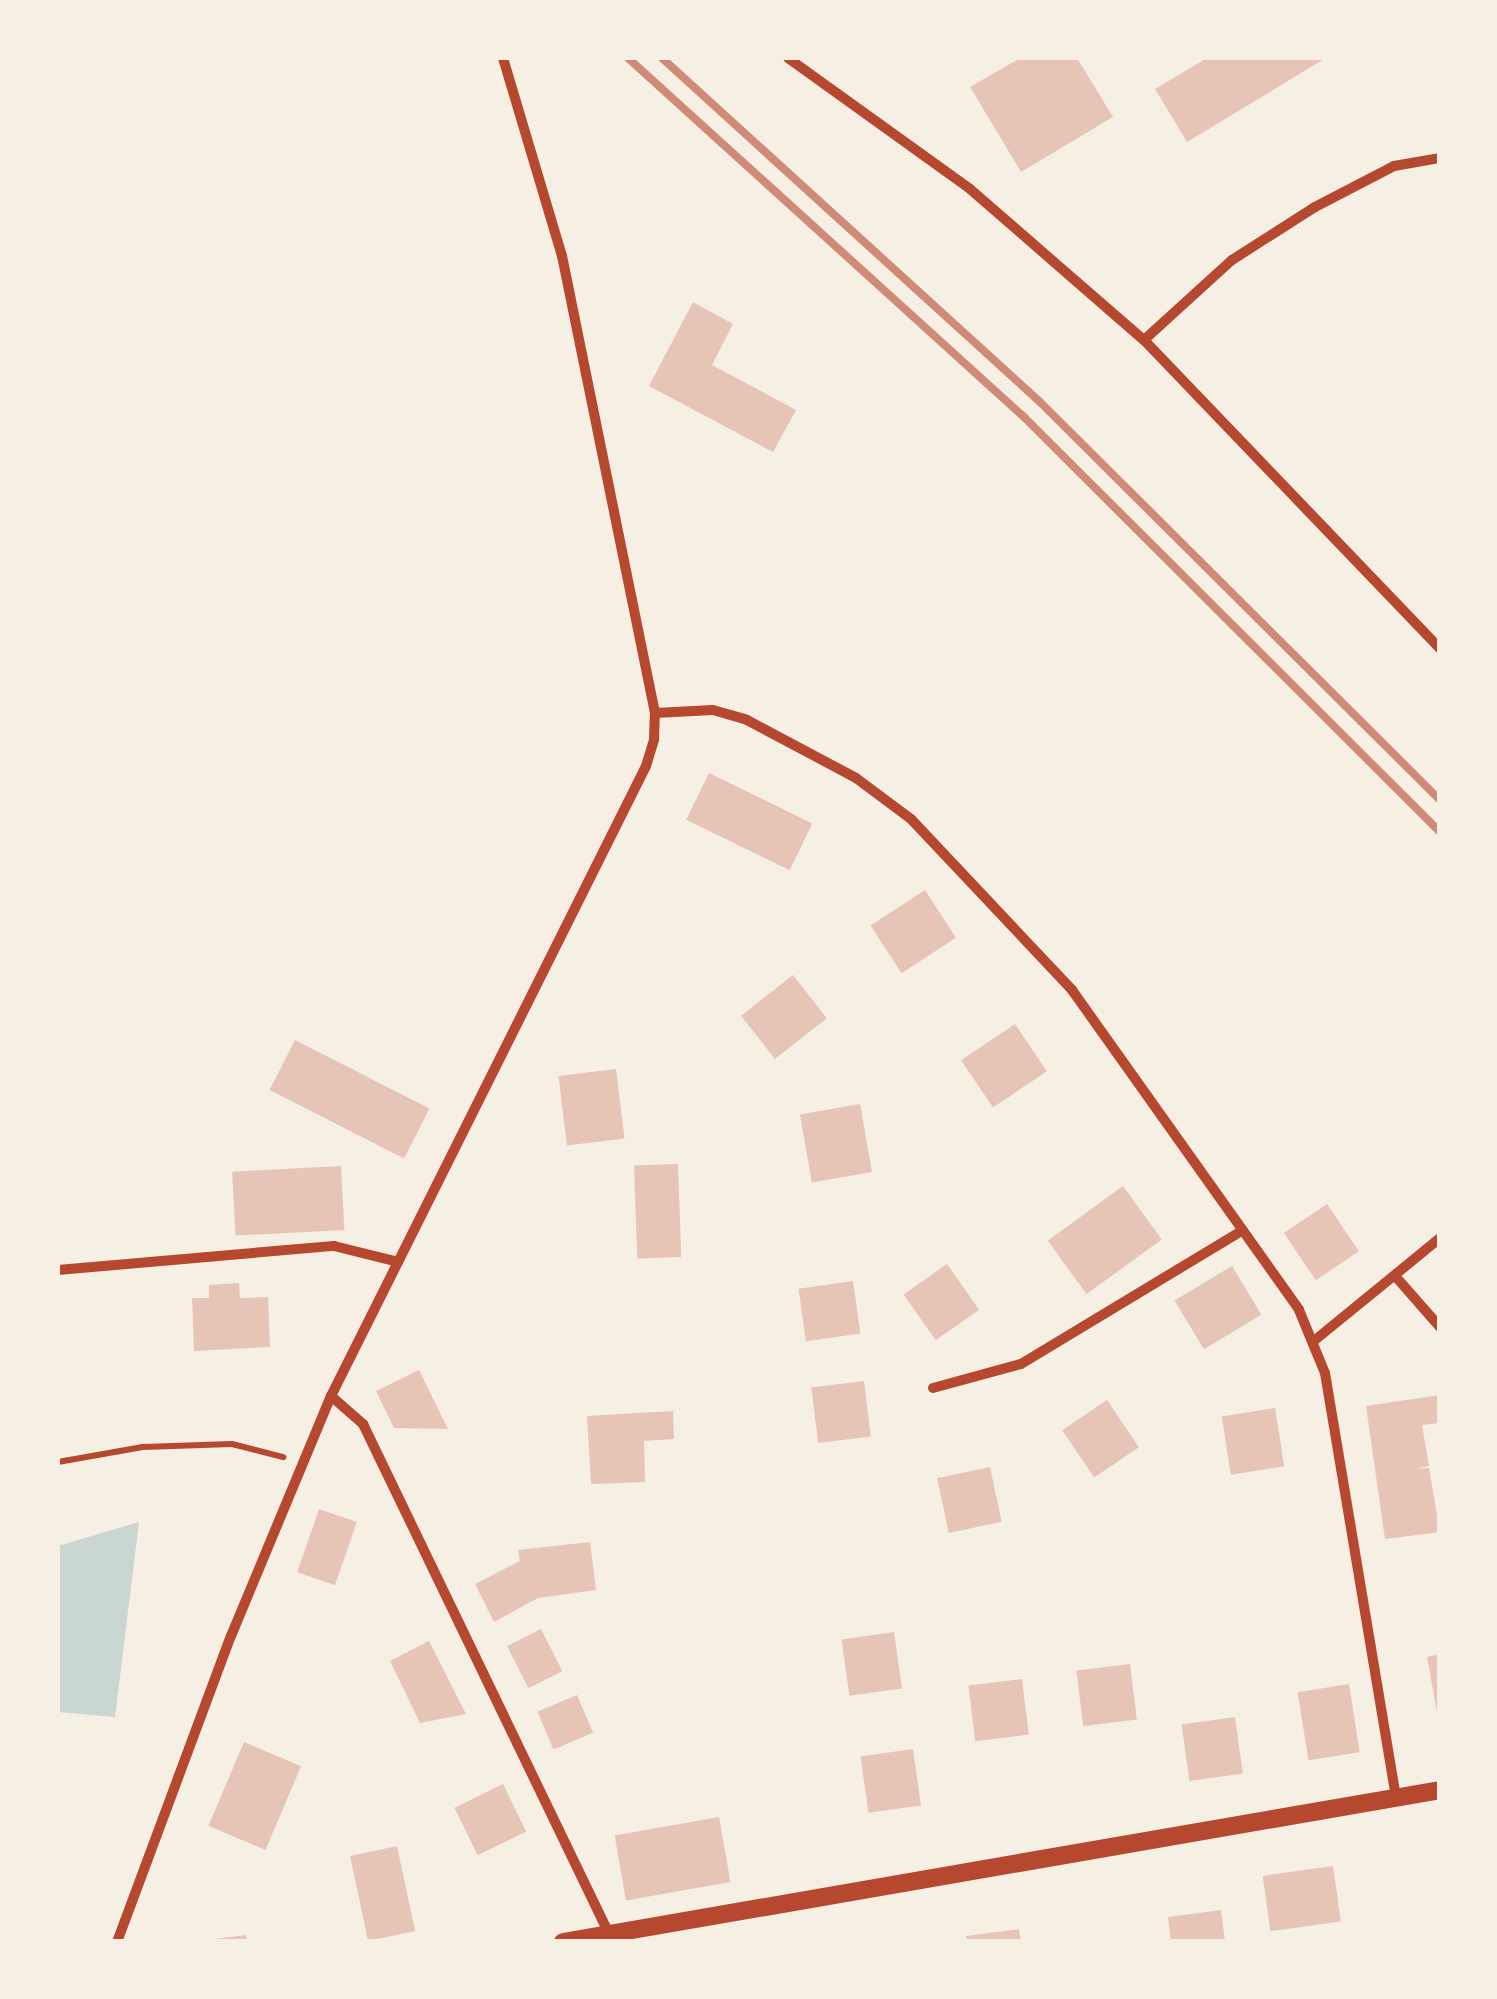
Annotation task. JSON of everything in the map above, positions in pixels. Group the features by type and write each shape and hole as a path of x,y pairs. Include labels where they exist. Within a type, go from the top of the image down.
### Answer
{"street":[{"path":"117,1942 331,1396 646,766 656,712 562,256 503,58"},
{"path":"788,58 970,188 1144,340 1440,648"},
{"path":"1144,340 1219,270 1316,207 1394,166 1440,158"},
{"path":"656,712 713,710 747,720 856,778 911,819 1072,990 1243,1230 1314,1340 1396,1798"},
{"path":"933,1388 1021,1364 1243,1230"},
{"path":"1314,1340 1440,1238"},
{"path":"58,1270 334,1246 398,1262"},
{"path":"1396,1277 1440,1327"},
{"path":"331,1396 364,1424 610,1937"},
{"path":"562,1942 610,1937 1440,1790"}],"path":[{"path":"58,1462 143,1447 232,1444 303,1462"}],"shaded area":[{"path":"139,1522 115,1717 58,1712 58,1546"}],"building":[{"path":"1020,58 1077,58 1113,117 1021,172 970,87"},
{"path":"1207,58 1326,58 1187,142 1155,89"},
{"path":"693,302 733,324 712,365 796,410 773,452 649,386"},
{"path":"709,773 812,823 790,870 686,820"},
{"path":"925,890 956,938 902,973 870,925"},
{"path":"793,975 827,1018 775,1059 741,1016"},
{"path":"1015,1024 1047,1071 993,1108 961,1060"},
{"path":"295,1040 430,1109 404,1158 270,1090"},
{"path":"616,1069 625,1138 567,1146 558,1076"},
{"path":"860,1104 872,1172 812,1183 800,1115"},
{"path":"678,1164 681,1257 637,1258 634,1166"},
{"path":"341,1166 344,1230 235,1236 232,1172"},
{"path":"1123,1186 1162,1239 1087,1294 1048,1241"},
{"path":"1327,1204 1359,1251 1316,1280 1284,1233"},
{"path":"947,1264 979,1310 936,1340 904,1294"},
{"path":"1232,1266 1261,1315 1204,1349 1175,1301"},
{"path":"853,1281 860,1333 806,1341 799,1289"},
{"path":"239,1283 240,1298 268,1297 270,1347 194,1351 192,1298 209,1298 209,1285"},
{"path":"419,1370 448,1429 394,1428 376,1391"},
{"path":"864,1381 871,1437 818,1443 811,1387"},
{"path":"1440,1395 1440,1423 1422,1425 1429,1466 1414,1469 1429,1468 1440,1532 1385,1539 1366,1406"},
{"path":"1107,1400 1139,1447 1094,1477 1062,1430"},
{"path":"1275,1408 1284,1466 1231,1475 1222,1416"},
{"path":"673,1411 674,1439 644,1441 645,1482 591,1484 587,1416"},
{"path":"990,1467 1002,1522 949,1533 937,1478"},
{"path":"319,1509 357,1522 335,1585 297,1572"},
{"path":"590,1542 596,1590 538,1598 494,1622 475,1584 520,1561 518,1550"},
{"path":"541,1629 562,1671 528,1688 507,1646"},
{"path":"894,1632 902,1688 849,1696 842,1639"},
{"path":"429,1641 466,1714 420,1723 390,1661"},
{"path":"1440,1654 1440,1717 1438,1717 1427,1657"},
{"path":"1130,1664 1137,1720 1083,1726 1076,1671"},
{"path":"1022,1679 1029,1735 975,1741 968,1686"},
{"path":"1349,1684 1360,1752 1308,1760 1298,1692"},
{"path":"577,1695 593,1733 553,1750 537,1712"},
{"path":"1235,1717 1243,1773 1189,1781 1182,1725"},
{"path":"244,1742 301,1766 266,1850 208,1826"},
{"path":"913,1749 921,1805 868,1813 861,1756"},
{"path":"503,1784 526,1832 478,1855 454,1808"},
{"path":"719,1817 730,1882 626,1900 615,1835"},
{"path":"397,1846 415,1931 368,1941 350,1856"},
{"path":"1333,1866 1341,1921 1270,1931 1263,1876"},
{"path":"1221,1910 1225,1942 1171,1942 1168,1917"},
{"path":"1019,1929 1021,1942 967,1942 966,1936"},
{"path":"246,1935 247,1942 215,1942 215,1939"}],"railway":[{"path":"628,58 1025,418 1440,832"},
{"path":"662,58 1039,401 1440,800"}]}
